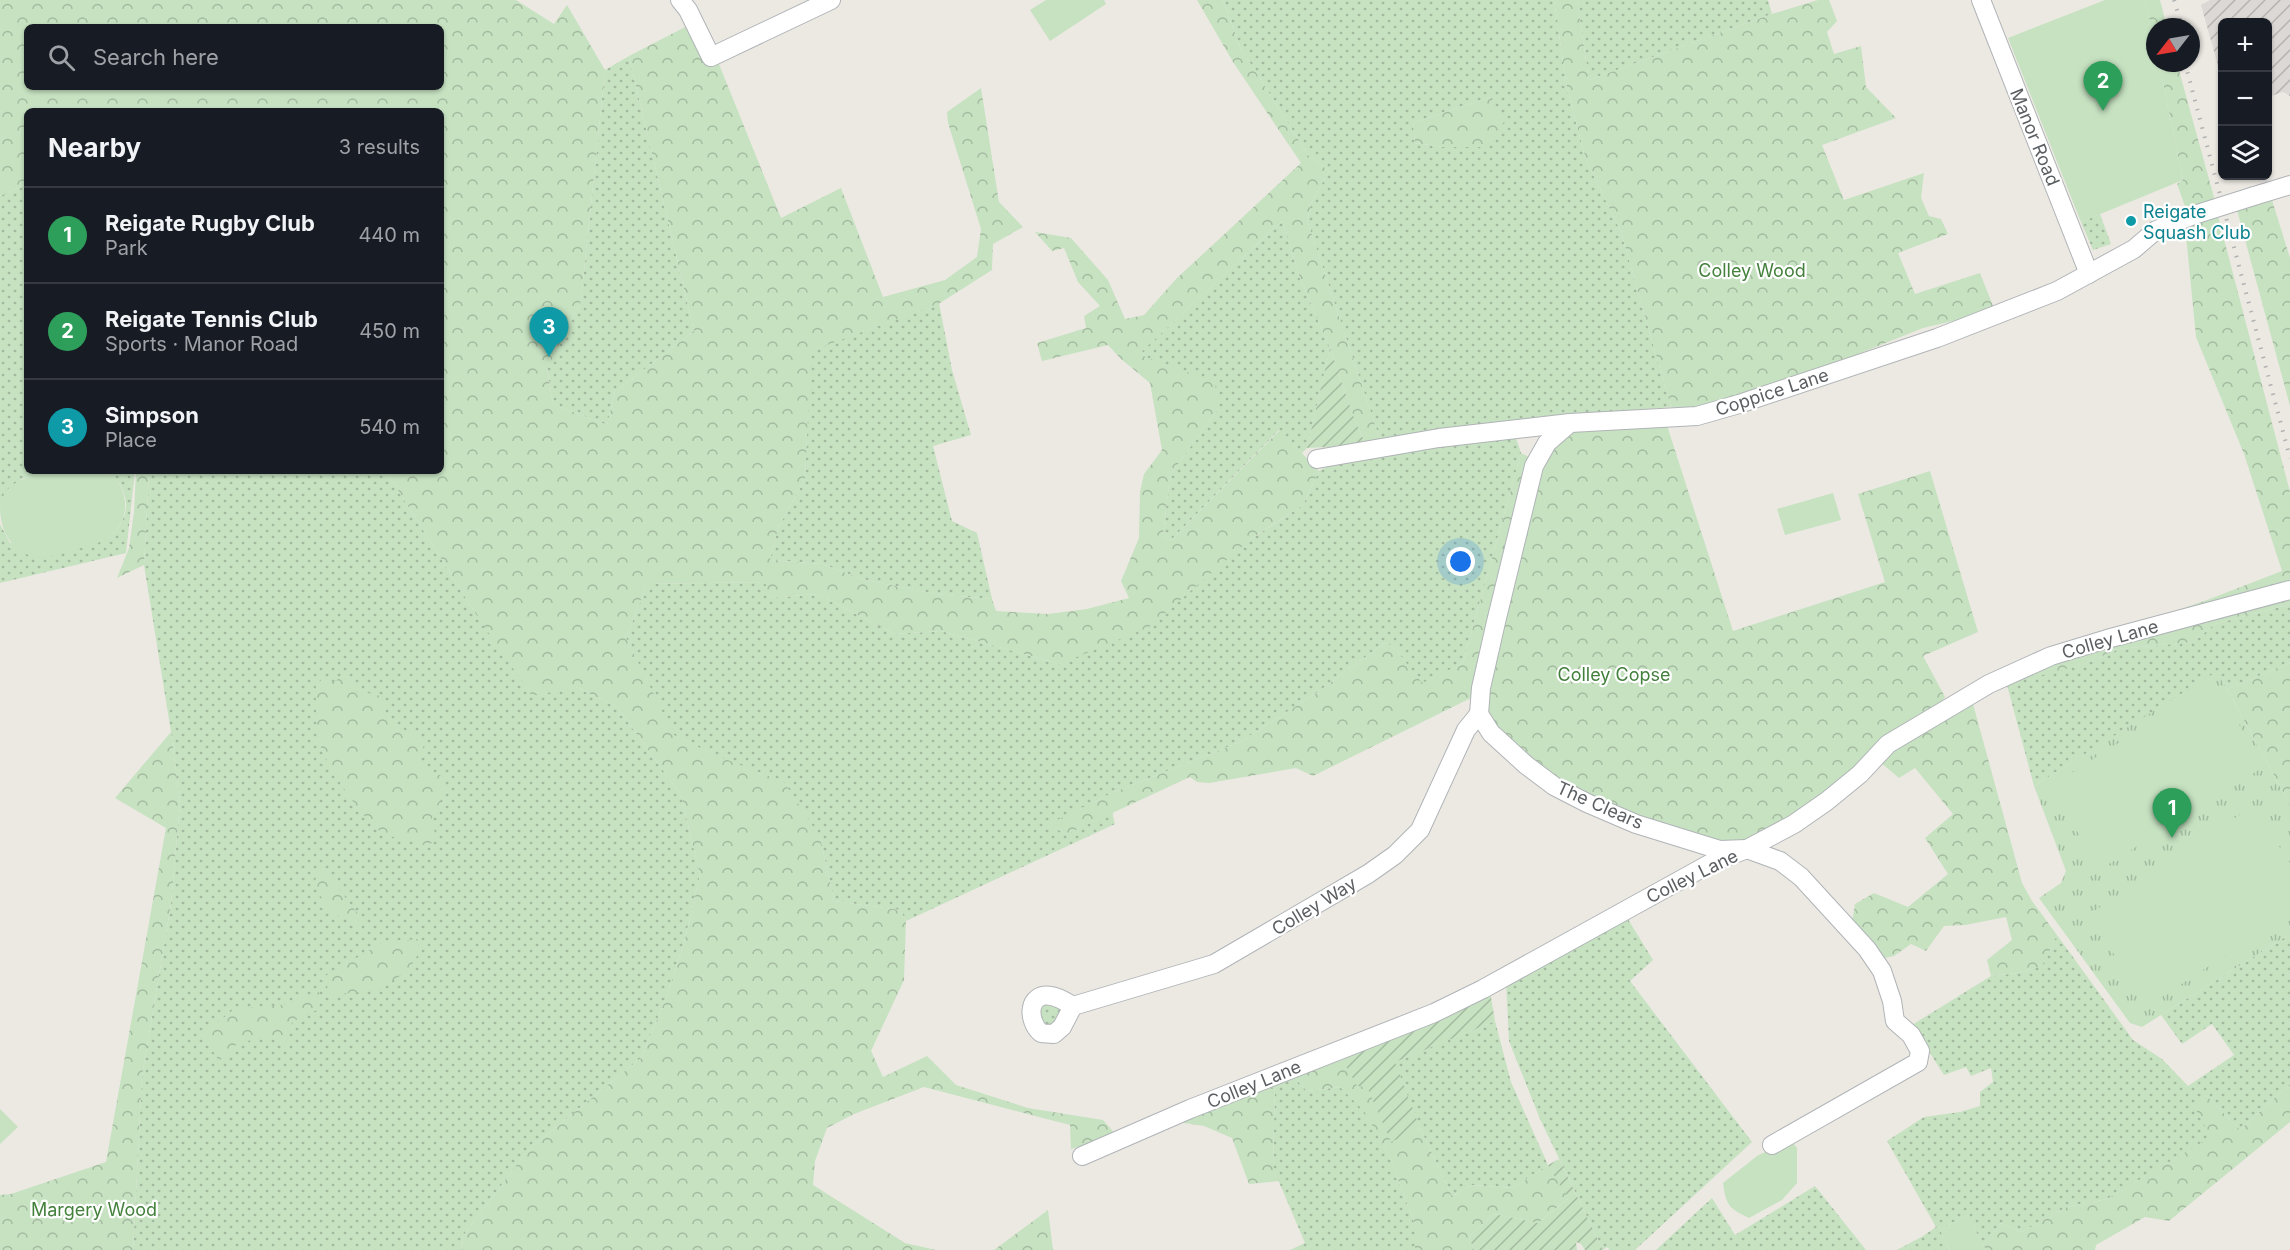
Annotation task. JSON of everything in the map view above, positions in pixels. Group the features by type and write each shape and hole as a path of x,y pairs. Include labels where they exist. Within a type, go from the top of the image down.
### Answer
{"street":[{"path":"680,0 688,10 711,57 831,0"},
{"name":"Manor Road","path":"1981,0 2089,274"},
{"name":"Coppice Lane","path":"1317,459 1438,438 1570,423 1664,416 1697,416 1937,338 2057,291 2134,249 2156,230 2194,215 2290,185"},
{"path":"1479,714 1481,688 1534,466 1547,442 1570,423"},
{"name":"Colley Lane","path":"1082,1156 1191,1109 1434,1014 1483,989 1713,862 1747,849 1794,824 1860,774 1888,744 1989,684 2051,656 2290,590"},
{"name":"The Clears","path":"1479,714 1491,733 1526,765 1554,786 1579,799 1636,824 1720,850 1747,849 1780,861 1801,877 1851,931 1882,971 1892,1001 1895,1021 1911,1035 1920,1051 1918,1062 1772,1145"},
{"name":"Colley Way","path":"1073,1006 1214,964 1368,874 1395,855 1420,830 1466,730 1479,714"}],"shaded area":[{"path":"2210,0 2290,0 2290,96 2283,92 2272,96 2272,18 2218,18 2218,66 2201,5"}],"green space":[{"path":"0,0 516,0 554,24 567,5 605,70 581,301 547,369 553,404 607,425 615,392 694,331 629,56 689,25 706,32 781,218 841,188 883,297 945,280 977,257 981,229 948,123 947,112 981,88 999,202 1023,227 993,244 992,270 940,303 811,351 805,479 778,528 770,560 823,564 861,579 935,594 992,599 996,611 1048,614 1087,609 1129,598 1121,581 1139,538 1140,492 1144,474 1162,450 1150,383 1108,345 1042,361 1037,343 1086,328 1084,316 1100,306 1078,282 1064,248 1052,251 1035,232 1071,238 1108,280 1125,319 1144,315 1176,279 1301,163 1233,62 1197,0 1223,0 1240,47 1308,155 1329,171 1312,201 1307,220 1381,443 1366,445 1354,418 1330,348 1300,278 1282,221 1142,351 1145,357 1215,382 1218,409 1170,475 1163,536 1170,541 1280,430 1319,471 1303,505 1252,538 1149,627 1060,664 941,631 895,634 817,594 770,598 765,582 647,584 626,638 674,735 710,753 784,782 820,837 834,901 900,910 906,921 904,980 871,1051 883,1077 927,1056 956,1085 1028,1108 1103,1120 1117,1136 1071,1149 1070,1125 924,1087 854,1114 827,1128 815,1161 813,1185 905,1243 936,1250 462,1250 463,1236 528,1150 641,1058 666,998 684,943 700,875 681,795 617,707 576,687 532,696 479,619 388,474 444,474 444,108 24,108 24,185 0,196"},
{"path":"1046,0 1104,0 1106,4 1050,41 1030,10"},
{"path":"1223,0 1554,0 1567,88 1586,160 1621,232 1671,407 1575,415 1381,443 1307,220 1312,201 1329,171 1308,155 1240,47","holes":["1491,97 1485,147 1444,147 1415,143 1413,123"]},
{"name":"Colley Wood","path":"1554,0 1577,0 1589,80 1772,14 1818,0 1829,0 1837,21 1827,32 1834,54 1861,46 1866,87 1896,118 1822,145 1844,200 1924,173 1921,198 1929,216 1941,219 1948,234 1898,253 1915,294 1980,273 1995,311 1923,328 1828,366 1698,408 1671,407 1621,232 1586,160 1567,88"},
{"path":"1577,0 1768,0 1772,14 1589,80"},
{"path":"2105,0 2145,0 2149,18 2146,18 2146,72 2161,72 2183,180 2081,222 2008,38"},
{"path":"2145,0 2160,0 2165,18 2149,18"},
{"path":"629,56 694,331 615,392 607,425 553,404 547,368 581,301 605,70"},
{"path":"2161,72 2179,72 2215,201 2186,209 2177,184 2183,180"},
{"path":"1491,97 1504,122 1485,147 1444,147 1415,143 1413,123"},
{"path":"24,185 24,474 41,474 22,479 1,503 0,508 0,196"},
{"path":"2271,197 2290,258 2290,406 2237,210"},
{"path":"2100,214 2111,244 2093,250 2081,222"},
{"path":"2218,216 2290,492 2290,604 2215,624 2193,642 2119,649 2081,665 2031,678 2027,676 2152,619 2282,571 2244,454 2196,337 2185,225"},
{"path":"1282,221 1300,278 1330,348 1307,448 1302,453 1279,430 1170,541 1163,536 1170,475 1218,409 1145,357 1142,351"},
{"path":"939,303 952,370 971,435 933,446 952,521 977,533 992,599 935,594 861,579 823,564 770,560 778,528 805,479 810,351"},
{"path":"1330,348 1354,418 1366,445 1307,448"},
{"name":"Colley Copse","path":"1664,416 1733,631 1885,582 1858,494 1930,471 1978,632 1923,656 1945,697 1930,718 1794,824 1720,850 1554,786 1479,714 1534,466 1570,423"},
{"path":"1516,438 1521,453 1463,663 1422,684 1396,650 1386,642 1315,694 1240,742 1112,793 1048,825 1067,834 1112,812 1115,824 906,921 900,910 834,901 820,837 710,753 673,735 626,638 647,584 766,582 770,598 817,594 895,634 941,631 1060,664 1303,505 1319,471 1335,462 1434,446"},
{"path":"1521,453 1529,457 1471,698 1313,776 1296,768 1209,783 1197,782 1190,777 1067,834 1047,825 1112,793 1240,742 1315,694 1386,642 1396,650 1422,683 1463,663"},
{"path":"40,474 111,474 121,487 124,497 124,516 120,525 100,542 87,547 42,557 24,553 10,542 3,526 0,507 7,491 28,477"},
{"path":"111,474 135,474 126,553 0,583 0,524 10,543 90,541 107,538 120,525 126,507 125,497"},
{"path":"136,474 149,474 144,565 117,578 129,548"},
{"path":"149,474 388,474 479,619 576,687 617,707 681,795 700,875 684,943 666,998 641,1058 528,1150 463,1236 462,1250 133,1250 142,1076 171,904 180,803 144,565"},
{"path":"1833,493 1841,520 1785,535 1777,509"},
{"path":"2290,604 2290,663 2227,689 2216,673 2034,786 2007,685 2027,676 2081,665 2119,649 2193,642 2215,624"},
{"path":"2290,663 2290,805 2227,689"},
{"path":"2216,672 2290,805 2290,934 2142,1027 2130,1023 2039,898 2061,883 2066,871 2034,786"},
{"path":"342,677 352,684 356,692 377,694 383,700 384,713 406,731 416,734 424,745 417,762 445,778 443,794 431,820 436,836 433,843 422,845 383,833 357,807 331,767 321,747 318,733 316,686 322,679 333,682"},
{"path":"2213,683 2265,766 2101,869 2049,787"},
{"path":"1968,700 1973,704 2022,883 2057,935 2042,966 2018,973 1991,976 1987,960 2012,940 2006,917 1965,925 1944,926 1926,951 1911,944 1894,956 1879,959 1852,922 1855,904 1874,893 1908,907 1948,874 1925,838 1953,814 1915,768 1899,778 1880,762 1902,742"},
{"name":"Margery Wood","path":"171,732 180,803 171,904 142,1076 133,1250 0,1250 0,1195 11,1194 106,1162 166,828 115,798"},
{"path":"2253,806 2290,863 2290,913 2148,1006 2088,915"},
{"path":"320,864 358,914 359,925 330,912 314,885"},
{"path":"1626,916 1653,960 1630,981 1752,1142 1635,1250 1610,1250 1607,1247 1603,1250 1540,1119 1509,1041 1506,982"},
{"path":"2290,934 2290,1084 2240,1130 2206,1095 2196,1108 2212,1137 2107,1199 2067,1207 2022,1232 2001,1223 1983,1245 1967,1215 1940,1230 1950,1250 1897,1250 1936,1227 1887,1141 1924,1117 1960,1112 1980,1106 1980,1092 1993,1082 1991,1068 1971,1076 1966,1067 1944,1075 1912,1025 1991,976 2018,973 2041,966 2057,935 2133,1040 2162,1059 2188,1086 2234,1055 2212,1024 2182,1044 2161,1015"},
{"path":"418,939 419,953 409,969 380,990 329,995 325,976 384,942"},
{"path":"1490,991 1495,1021 1395,1062 1420,1128 1391,1142 1367,1087 1357,1086 1341,1057"},
{"path":"319,992 319,1009 292,1022 286,1044 268,1038 239,1042 219,1061 203,1035 234,1009 282,1005"},
{"path":"1048,1000 1066,1012 1046,1031 1034,1011"},
{"path":"1495,1021 1511,1082 1548,1165 1513,1188 1472,1185 1452,1196 1420,1128 1394,1062"},
{"path":"1341,1057 1349,1070 1367,1086 1391,1141 1420,1128 1452,1196 1472,1185 1513,1188 1548,1165 1569,1198 1538,1223 1494,1214 1469,1237 1474,1250 1415,1250 1415,1225 1389,1155 1364,1111 1340,1087 1307,1091 1292,1075"},
{"path":"1292,1075 1307,1091 1340,1087 1364,1110 1389,1155 1415,1225 1415,1250 1290,1250 1305,1243 1273,1168 1275,1082"},
{"path":"1275,1082 1273,1168 1279,1181 1249,1184 1232,1138 1204,1126 1184,1123 1183,1117"},
{"path":"2290,1084 2290,1122 2169,1221 2145,1217 2096,1245 2095,1250 1986,1250 1983,1245 2001,1223 2022,1232 2067,1207 2107,1199 2211,1137 2195,1108 2206,1095 2240,1130"},
{"path":"0,1109 18,1127 0,1144"},
{"path":"1790,1139 1797,1148 1797,1183 1782,1200 1749,1218 1733,1209 1727,1201 1723,1183 1757,1156"},
{"path":"1559,1159 1603,1250 1585,1250 1581,1244 1576,1242 1577,1250 1474,1250 1469,1237 1494,1214 1538,1223 1568,1199 1548,1165"},
{"path":"1815,1186 1866,1250 1656,1250 1712,1198 1735,1235"},
{"path":"1048,1210 1053,1250 994,1250"},
{"path":"1967,1215 1986,1250 1950,1250 1940,1230"}],"railway":[{"path":"2174,0 2179,18"},
{"path":"2187,72 2290,458"}],"place":[{"name":"Reigate Tennis Club","path":"2103,111"},
{"name":"Reigate Squash Club","path":"2131,221"},
{"name":"Simpson","path":"549,357"},
{"name":"Reigate Rugby Club","path":"2172,838"}]}
